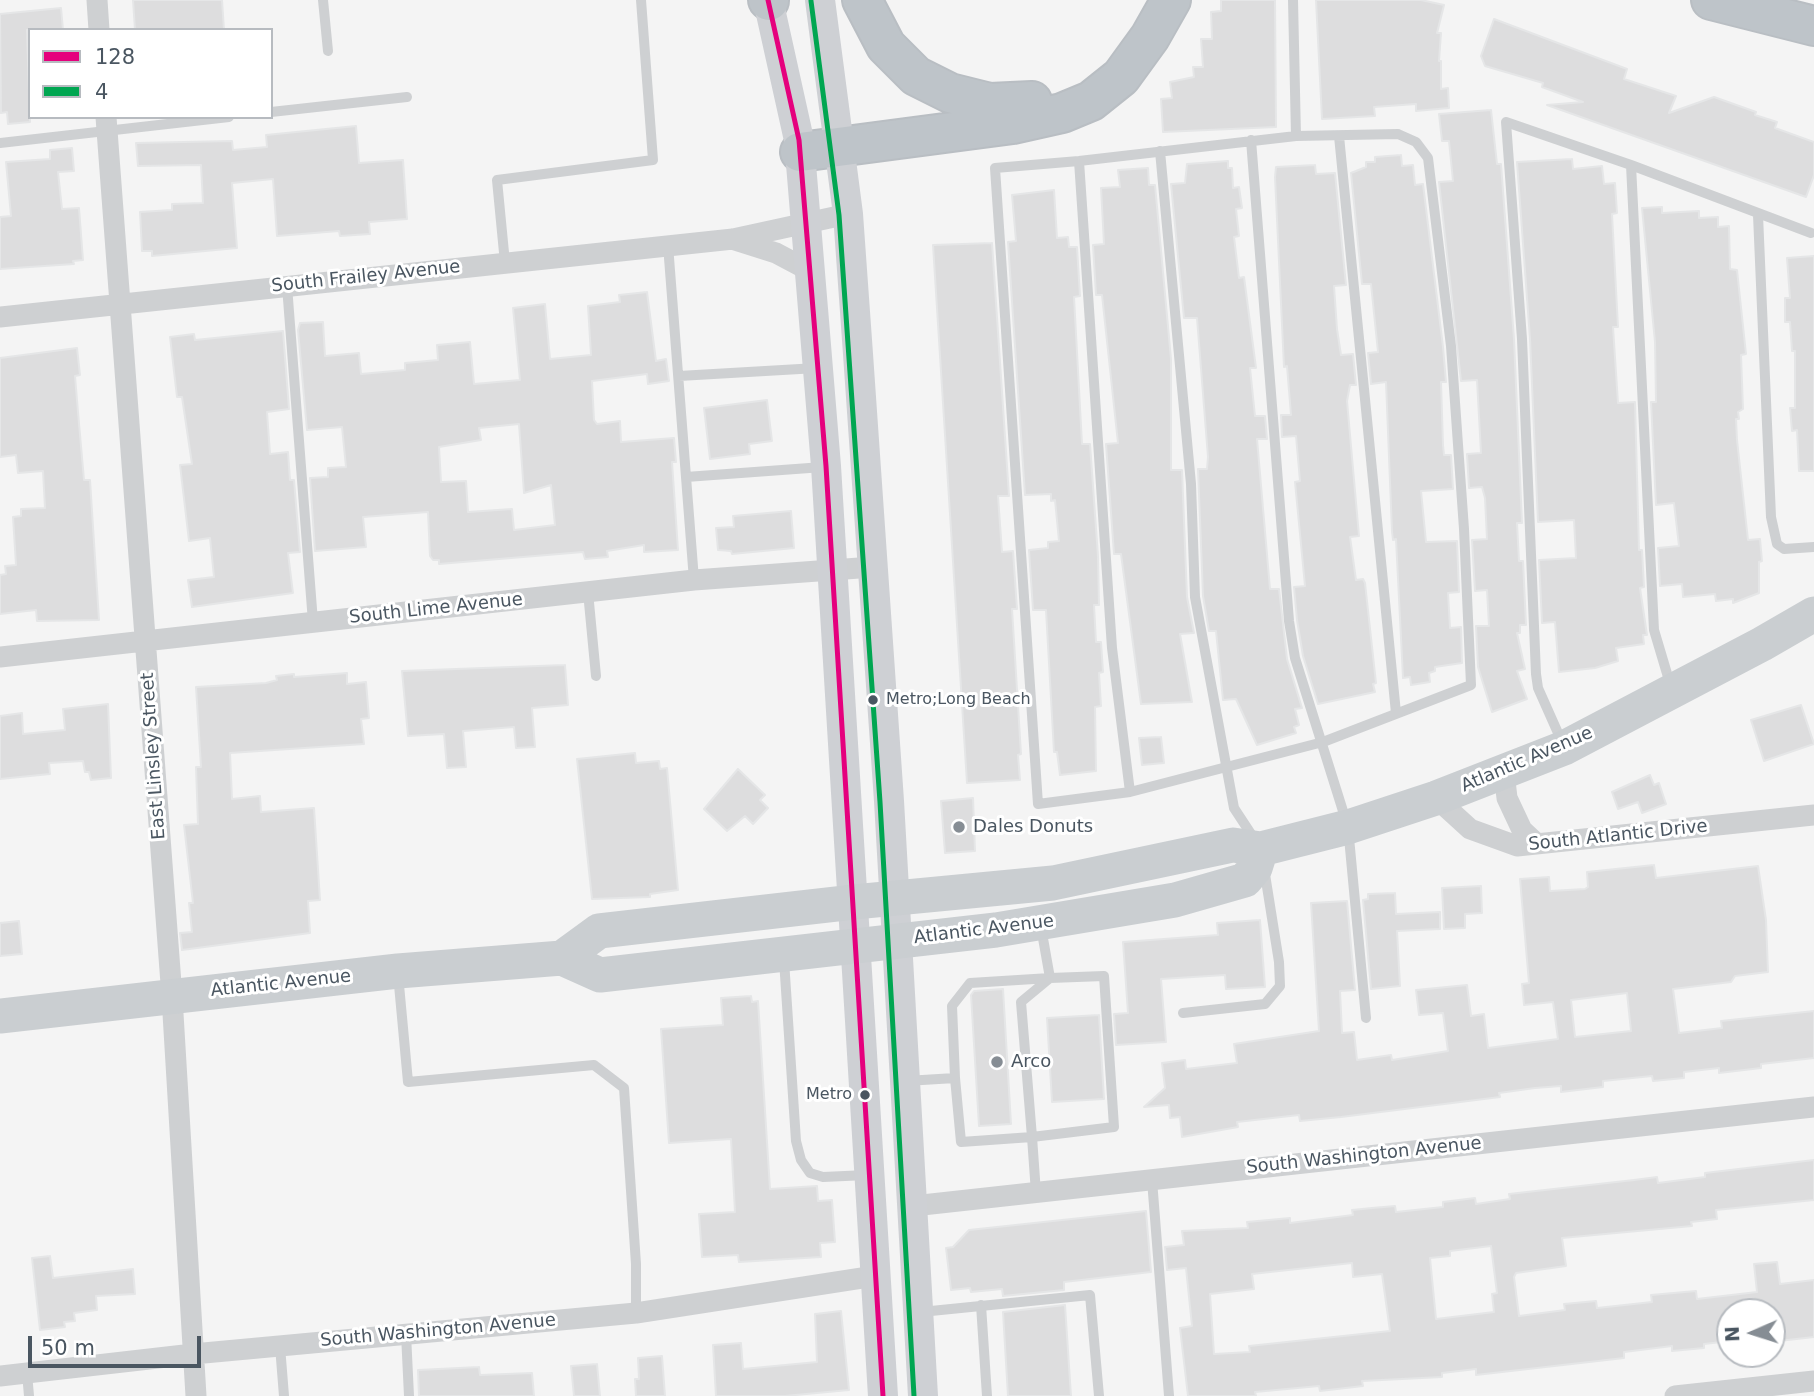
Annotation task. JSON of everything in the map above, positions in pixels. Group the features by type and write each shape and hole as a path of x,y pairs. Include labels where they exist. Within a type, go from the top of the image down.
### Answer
{"highway":[{"path":"862,0 886,46 916,76 950,93 990,103 1034,101 1074,87 1103,68 1131,25 1139,0"},
{"path":"800,152 1013,124 1062,113 1091,101 1121,77 1150,37 1171,0"},
{"path":"1711,0 1814,26"}],"main road":[{"path":"768,0 800,152 810,271 833,571 883,1396"},
{"path":"820,0 848,214 873,567 923,1396"},
{"name":"Atlantic Avenue","path":"562,958 599,931 1054,883 1233,845 1261,849 1348,827 1436,798 1564,748 1814,614"},
{"name":"Atlantic Avenue","path":"0,1016 398,971 562,958 600,975 1041,924 1175,900 1245,880 1255,868 1261,849"}],"street":[{"path":"97,0 99,28"},
{"name":"East Linsley Street","path":"106,124 172,997 196,1396"},
{"name":"South Frailey Avenue","path":"0,317 733,239 848,214"},
{"name":"South Frailey Avenue","path":"733,239 776,253 810,271"},
{"name":"South Lime Avenue","path":"0,657 694,580 873,567"},
{"path":"1504,772 1507,798 1522,830 1537,844"},
{"name":"South Atlantic Drive","path":"1436,798 1471,829 1517,846 1814,815"},
{"name":"South Washington Avenue","path":"913,1206 1814,1107"},
{"name":"South Washington Avenue","path":"0,1376 193,1354 636,1313 875,1276"},
{"path":"1675,1396 1814,1381"}],"lane":[{"path":"323,0 328,51"},
{"path":"505,263 497,180 653,160 641,0"},
{"path":"1293,0 1296,136"},
{"path":"273,112 407,97"},
{"path":"0,143 106,124 194,119"},
{"path":"1564,748 1538,688 1536,674 1522,339 1506,122 1631,164 1758,215 1811,233"},
{"path":"1398,134 1416,142 1428,158 1451,346 1464,529 1471,685 1323,742 1130,792 1038,804 995,167 1079,161 1296,136 1398,134"},
{"path":"1339,136 1396,713"},
{"path":"1251,140 1289,621 1295,658 1348,827 1366,1018"},
{"path":"1160,150 1191,484 1195,597 1234,808 1261,849 1279,962 1280,986 1265,1004 1183,1013"},
{"path":"1079,161 1112,648 1130,792"},
{"path":"1631,164 1654,630 1672,692"},
{"path":"1758,215 1771,517 1777,544 1784,549 1814,547"},
{"path":"668,244 694,580"},
{"path":"287,286 313,622"},
{"path":"679,376 817,368"},
{"path":"687,477 826,466"},
{"path":"588,592 596,676"},
{"path":"1041,924 1050,978"},
{"path":"783,953 796,1141 801,1160 810,1173 823,1177 870,1175"},
{"path":"398,971 408,1082 594,1065 624,1088 636,1266 636,1313"},
{"path":"1104,976 1114,1127 961,1142 952,1006 970,983 1050,978 1104,976"},
{"path":"1036,1193 1021,1002 1050,978"},
{"path":"905,1082 955,1078"},
{"path":"1152,1180 1169,1396"},
{"path":"918,1312 1090,1295 1099,1396"},
{"path":"981,1305 987,1396"},
{"path":"406,1335 409,1396"},
{"path":"280,1346 284,1396"},
{"path":"27,1373 29,1396"}],"building":[{"path":"133,0 222,0 224,28 135,28"},
{"path":"1221,0 1275,0 1276,127 1163,132 1161,99 1172,98 1170,82 1194,77 1193,67 1203,67 1201,39 1212,39 1211,12 1221,11"},
{"path":"1316,0 1421,0 1444,5 1437,33 1441,33 1441,89 1448,88 1449,108 1416,111 1416,104 1374,107 1375,116 1322,119"},
{"path":"61,8 63,28 27,30 30,122 8,124 7,112 1,113 0,14"},
{"path":"1494,19 1627,69 1624,79 1676,96 1669,113 1714,97 1756,112 1755,115 1777,122 1775,128 1814,142 1814,175 1806,197 1547,105 1583,102 1542,87 1543,83 1485,66 1481,56"},
{"path":"1491,110 1497,164 1501,164 1514,339 1522,523 1517,523 1519,561 1523,561 1526,625 1520,625 1520,633 1517,633 1525,669 1517,671 1527,699 1492,712 1478,667 1476,626 1489,626 1487,590 1475,591 1472,540 1487,539 1485,498 1482,487 1469,488 1467,454 1481,453 1477,380 1461,381 1439,182 1453,181 1449,141 1442,141 1439,114"},
{"path":"356,126 359,163 403,160 407,219 369,222 370,234 340,236 339,231 277,236 273,179 232,183 237,248 152,256 152,251 142,251 140,212 172,210 172,204 203,203 201,165 138,166 136,143 232,141 233,150 267,147 266,135"},
{"path":"72,148 74,171 58,172 62,209 79,208 83,260 73,261 74,264 0,269 0,217 11,216 6,162 50,159 50,150"},
{"path":"1401,155 1402,166 1413,165 1415,185 1423,184 1446,382 1441,382 1444,455 1451,455 1453,489 1421,491 1426,542 1457,541 1459,592 1448,593 1450,628 1461,627 1462,663 1435,667 1435,671 1429,673 1430,682 1411,685 1410,677 1403,678 1396,539 1393,540 1392,532 1386,382 1371,384 1368,353 1378,352 1371,284 1362,284 1351,173 1366,167 1366,162 1375,162 1375,157"},
{"path":"1572,159 1573,169 1602,166 1604,184 1615,183 1617,213 1612,214 1618,327 1613,327 1618,403 1635,402 1639,550 1642,550 1644,587 1640,588 1647,635 1643,635 1644,644 1616,648 1618,661 1595,668 1559,672 1555,622 1542,623 1539,560 1576,558 1574,520 1538,522 1530,339 1517,162"},
{"path":"1228,161 1228,168 1232,168 1233,188 1239,187 1242,208 1236,209 1239,236 1234,237 1239,278 1244,277 1256,368 1250,368 1255,416 1265,416 1267,439 1257,439 1270,589 1279,589 1287,659 1302,708 1295,709 1299,725 1294,727 1296,733 1257,745 1236,699 1223,700 1216,631 1209,631 1203,596 1198,469 1207,469 1208,457 1197,318 1184,318 1171,184 1185,183 1187,164"},
{"path":"1315,165 1316,174 1335,173 1346,285 1334,286 1337,329 1341,355 1353,354 1356,385 1350,385 1347,401 1359,536 1350,537 1356,580 1363,579 1365,583 1376,683 1373,684 1375,692 1318,704 1303,656 1294,587 1305,586 1295,482 1300,481 1296,436 1282,437 1281,415 1291,415 1287,366 1284,367 1275,177 1276,167"},
{"path":"1148,168 1149,185 1155,185 1171,359 1171,470 1182,470 1187,597 1194,633 1180,634 1192,702 1141,704 1121,554 1114,554 1106,444 1118,443 1102,295 1096,295 1093,245 1104,244 1101,188 1120,187 1118,170"},
{"path":"1054,190 1057,238 1068,237 1069,247 1077,247 1080,296 1074,297 1082,444 1090,444 1098,556 1099,605 1094,605 1096,642 1101,642 1103,672 1099,673 1101,706 1095,707 1096,771 1060,775 1057,752 1054,752 1046,610 1033,610 1029,550 1048,548 1048,542 1059,541 1055,500 1051,501 1051,494 1025,495 1008,242 1016,241 1012,195"},
{"path":"1662,207 1662,213 1699,211 1699,218 1718,217 1718,227 1729,226 1730,269 1737,270 1746,354 1741,355 1743,409 1738,412 1739,419 1736,419 1737,440 1748,540 1760,539 1762,561 1759,562 1759,593 1733,603 1733,599 1716,601 1715,594 1683,597 1682,584 1660,586 1658,548 1679,546 1674,503 1656,505 1651,402 1656,402 1655,342 1642,208"},
{"path":"992,243 1009,496 998,496 1002,552 1013,551 1017,609 1012,609 1021,754 1018,755 1020,780 967,783 933,245"},
{"path":"1814,256 1814,471 1799,471 1797,430 1792,431 1790,408 1795,408 1795,351 1792,351 1790,322 1785,322 1785,298 1790,298 1787,258"},
{"path":"647,292 656,361 666,359 669,381 648,384 647,374 592,381 594,420 597,424 620,421 621,442 674,438 676,462 672,462 678,550 644,552 644,545 607,551 608,557 585,559 583,552 439,564 439,560 433,560 430,556 428,512 363,517 366,547 315,551 310,478 328,477 328,468 346,467 342,427 307,430 298,330 300,323 323,322 325,356 359,353 361,374 405,370 405,363 438,360 437,345 470,342 474,384 520,380 513,308 545,304 550,359 591,355 588,306 620,302 619,295","holes":["519,424 524,493 551,485 555,525 514,530 512,509 468,512 466,481 441,482 439,447 481,440 479,428"]},
{"path":"283,331 289,409 267,412 270,454 288,452 290,480 294,480 300,552 288,553 293,593 192,607 188,580 214,577 210,538 189,541 180,465 192,464 182,397 177,397 170,337 194,334 195,340"},
{"path":"77,348 80,375 75,376 84,480 90,480 99,620 37,621 36,610 0,614 0,575 6,574 5,566 16,565 13,517 21,516 21,509 45,508 43,471 18,473 16,455 0,457 0,358"},
{"path":"767,400 772,441 749,444 750,454 710,459 704,408"},
{"path":"791,511 794,548 732,554 731,551 718,550 716,528 734,527 733,516"},
{"path":"565,665 568,705 532,708 535,747 516,748 514,727 463,731 466,767 447,768 444,734 408,736 402,671"},
{"path":"347,673 347,684 366,682 369,718 361,719 364,744 230,753 232,799 260,796 261,812 314,808 320,900 308,901 310,933 182,950 180,933 192,932 189,903 193,903 184,825 198,824 196,767 201,767 196,687 266,683 277,680 276,676 294,674 294,677"},
{"path":"108,704 111,778 91,780 89,772 85,772 83,761 49,763 50,774 0,779 0,716 22,713 23,734 65,730 63,709"},
{"path":"1801,705 1814,744 1764,761 1751,720"},
{"path":"1161,737 1164,763 1142,765 1139,738"},
{"path":"635,753 636,763 659,761 660,769 667,768 678,890 650,894 650,897 592,899 577,759"},
{"path":"738,769 765,795 760,800 768,808 753,824 745,816 727,831 704,809"},
{"path":"1650,775 1654,785 1659,783 1666,804 1642,813 1638,802 1618,809 1612,792"},
{"name":"Dales Donuts","path":"973,798 975,851 945,853 941,801"},
{"path":"1654,865 1656,878 1758,866 1766,920 1768,972 1735,976 1731,982 1673,989 1679,1033 1722,1028 1721,1021 1814,1011 1814,1058 1761,1064 1761,1068 1719,1073 1719,1068 1684,1072 1684,1078 1653,1081 1652,1076 1603,1081 1603,1087 1561,1092 1561,1086 1535,1088 1499,1093 1500,1097 1341,1117 1300,1121 1299,1115 1237,1122 1238,1127 1182,1137 1180,1117 1170,1118 1169,1105 1144,1107 1165,1088 1162,1063 1185,1060 1186,1069 1237,1063 1234,1044 1319,1031 1311,903 1347,901 1355,990 1340,991 1342,1033 1354,1032 1357,1060 1391,1055 1392,1060 1448,1051 1443,1013 1419,1015 1416,990 1467,985 1471,1016 1484,1014 1488,1048 1558,1039 1553,1002 1524,1005 1522,984 1529,983 1520,879 1549,877 1550,891 1585,889 1588,887 1587,872","holes":["1627,993 1631,1031 1575,1037 1571,1000"]},
{"path":"1481,886 1482,913 1465,914 1465,928 1444,929 1442,888"},
{"path":"1395,893 1396,914 1440,912 1440,929 1397,931 1400,986 1371,989 1363,900 1368,899 1368,894"},
{"path":"1260,920 1265,987 1226,989 1225,975 1161,979 1166,1042 1116,1045 1114,1014 1128,1013 1123,942 1218,935 1217,923"},
{"path":"19,921 22,954 0,956 0,923"},
{"path":"1003,989 1011,1124 979,1126 971,995 974,991"},
{"path":"751,996 752,1002 758,1001 770,1189 817,1186 818,1201 832,1200 835,1242 820,1243 821,1257 739,1262 738,1255 702,1257 699,1214 735,1212 731,1139 669,1143 661,1029 723,1025 721,998"},
{"path":"1099,1015 1104,1099 1052,1102 1047,1018"},
{"path":"1814,1160 1814,1200 1716,1210 1717,1219 1691,1222 1692,1226 1562,1238 1566,1266 1516,1273 1514,1277 1519,1316 1565,1310 1564,1304 1596,1301 1597,1308 1652,1302 1651,1295 1696,1291 1697,1299 1757,1292 1754,1264 1777,1262 1780,1284 1814,1280 1814,1337 1786,1340 1786,1298 1716,1298 1716,1343 1704,1344 1704,1348 1672,1351 1672,1346 1624,1352 1624,1358 1476,1375 1476,1369 1442,1373 1442,1377 1362,1381 1363,1386 1320,1391 1319,1386 1255,1392 1256,1396 1188,1396 1180,1328 1192,1326 1186,1268 1167,1270 1165,1247 1184,1245 1182,1231 1248,1228 1247,1222 1290,1218 1290,1223 1353,1215 1352,1210 1372,1208 1395,1206 1396,1212 1443,1207 1443,1202 1475,1198 1476,1204 1510,1199 1509,1194 1657,1177 1658,1183 1705,1177 1705,1173","holes":["1491,1246 1497,1293 1492,1294 1494,1312 1436,1319 1430,1258 1450,1256 1450,1251","1352,1263 1353,1277 1382,1274 1390,1331 1249,1346 1250,1352 1214,1354 1210,1294 1254,1289 1252,1274"]},
{"path":"1146,1211 1151,1272 1064,1282 1064,1290 1003,1296 1002,1289 971,1292 970,1288 951,1290 946,1248 953,1247 969,1230"},
{"path":"50,1256 53,1278 133,1269 135,1294 96,1296 97,1310 74,1313 75,1321 64,1322 65,1327 40,1330 32,1258"},
{"path":"1065,1305 1071,1396 1008,1396 1003,1312"},
{"path":"841,1311 849,1390 785,1396 716,1396 713,1345 741,1343 743,1369 817,1362 815,1314"},
{"path":"662,1356 665,1396 636,1396 635,1379 639,1379 638,1358"},
{"path":"597,1364 600,1396 574,1396 571,1366"},
{"path":"479,1367 480,1375 532,1373 534,1396 419,1396 418,1370"}],"transit line":[{"name":"128","path":"768,0 799,140 826,466 883,1396"},
{"name":"4","path":"811,1 839,215 880,802 914,1396"}],"place":[{"name":"Metro;Long Beach","path":"873,700"},
{"name":"Dales Donuts","path":"959,827"},
{"name":"Arco","path":"997,1062"},
{"name":"Metro","path":"865,1095"}]}
